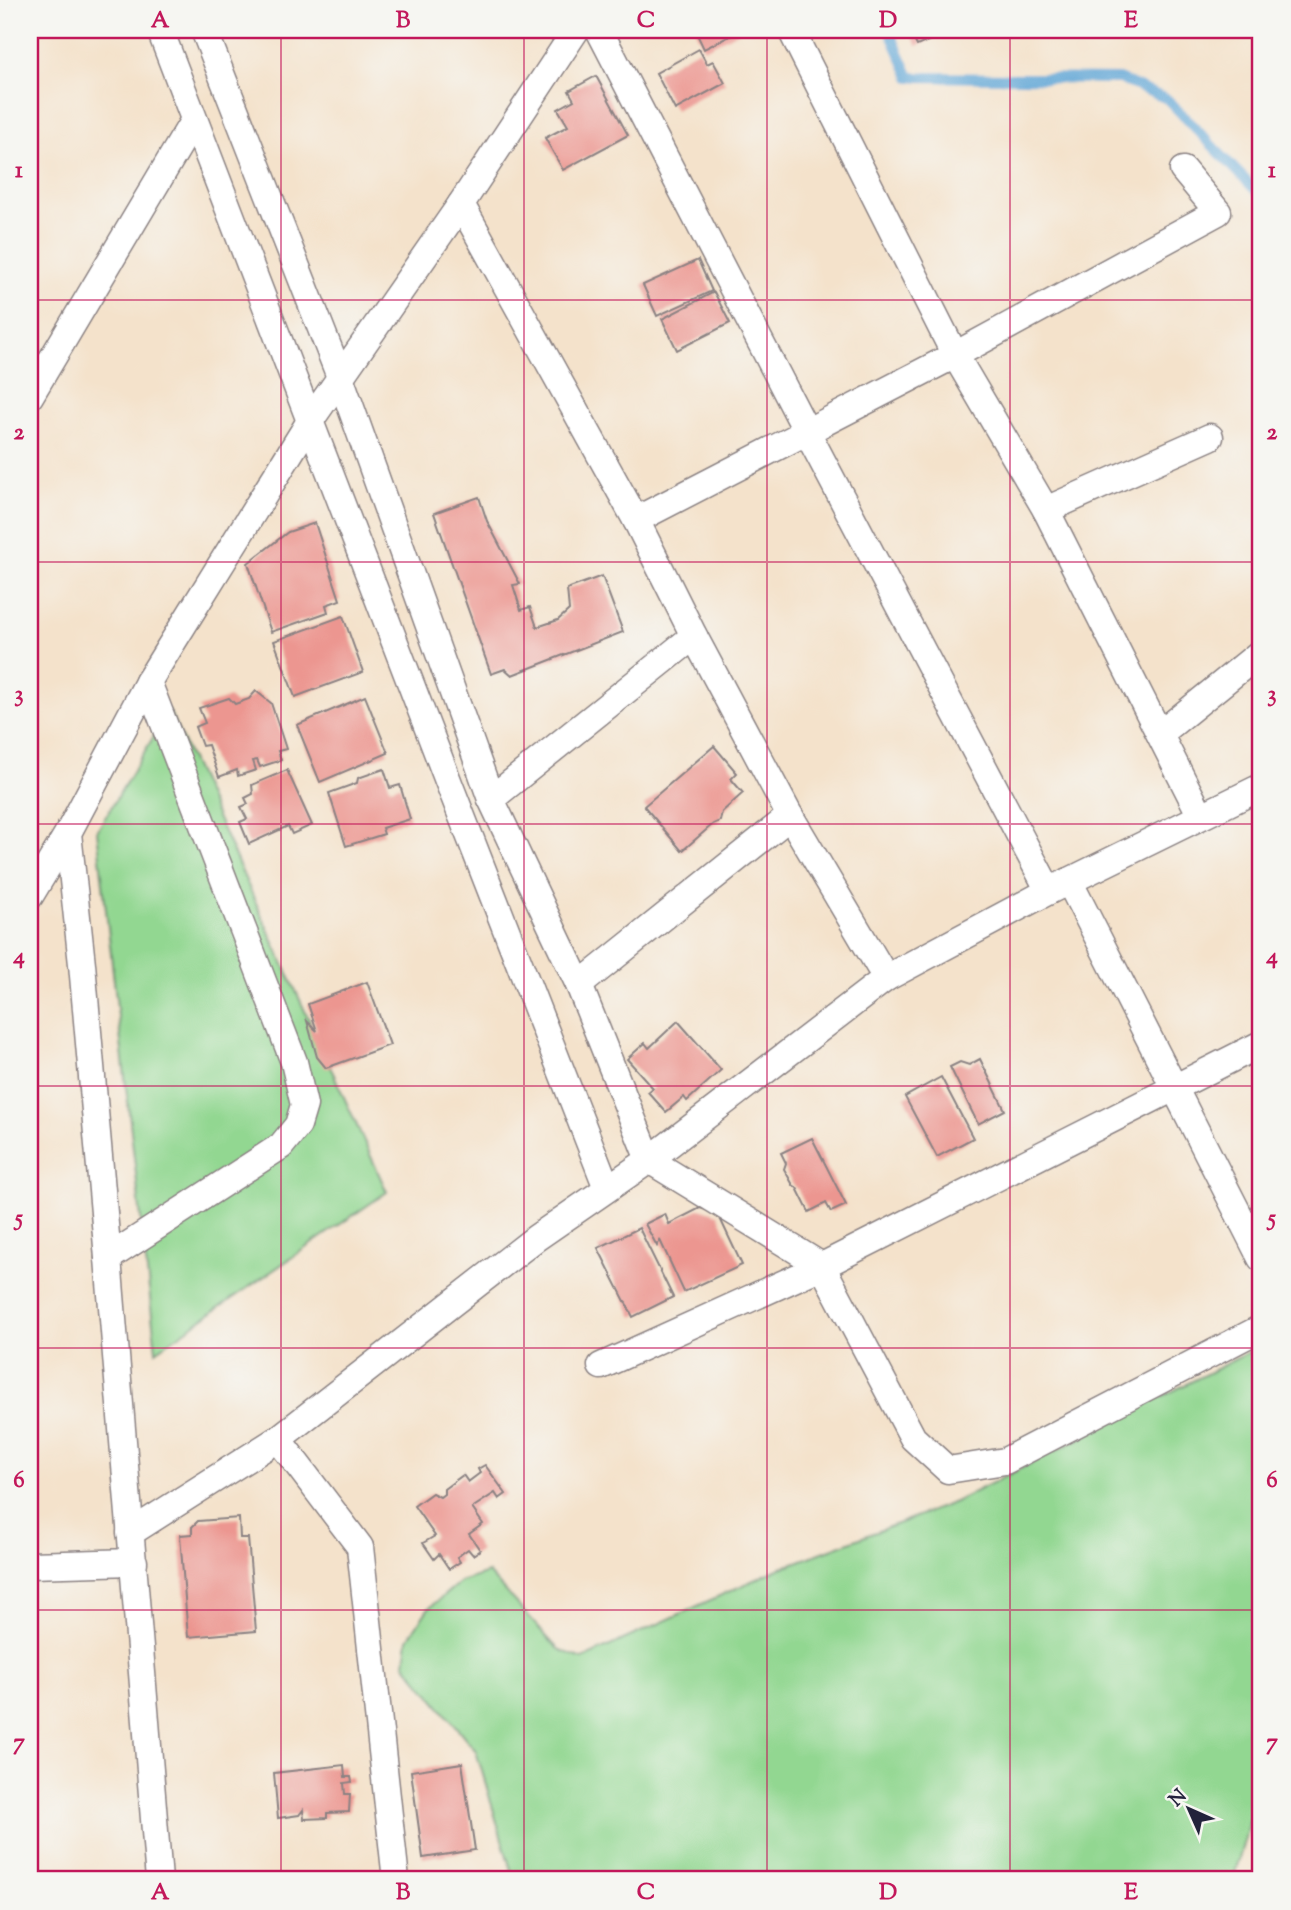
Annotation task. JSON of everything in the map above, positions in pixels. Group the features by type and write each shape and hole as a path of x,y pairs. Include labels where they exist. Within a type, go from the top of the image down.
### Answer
{"street":[{"path":"160,30 607,1188"},
{"path":"204,30 340,377 492,799 579,985 649,1160 822,1266 913,1438 948,1470 1005,1461 1261,1328"},
{"path":"30,896 68,833 148,682 310,421 461,204 576,30"},
{"path":"599,30 807,432 1059,886 1175,1087 1261,1258"},
{"path":"791,30 955,355 1046,510 1200,816"},
{"path":"30,397 194,120"},
{"path":"636,520 955,355 1218,212 1183,170"},
{"path":"461,204 636,520 790,816 886,978"},
{"path":"1046,510 1210,437"},
{"path":"492,799 694,636"},
{"path":"1160,734 1261,652"},
{"path":"108,1258 281,1146 298,1125 304,1105 294,1062 148,682"},
{"path":"130,1533 278,1439 536,1238 649,1160 886,978 1059,886 1261,787"},
{"path":"579,985 790,816"},
{"path":"68,833 108,1258 159,1880"},
{"path":"600,1366 822,1266 1261,1044"},
{"path":"278,1439 360,1547 396,1880"},
{"path":"30,1565 134,1562"}],"green space":[{"path":"169,711 387,1192 156,1351 97,831"},
{"path":"1261,1346 1261,1780 1233,1880 514,1880 476,1751 405,1664 408,1639 428,1609 460,1582 488,1573 558,1649 582,1659 778,1569 955,1502"}],"building":[{"path":"695,30 742,30 704,49"},
{"path":"909,30 952,30 917,46"},
{"path":"699,49 707,64 713,61 725,83 675,110 656,73"},
{"path":"596,76 628,135 563,170 545,138 568,126 558,109 574,100 569,91"},
{"path":"698,260 712,291 657,316 643,285"},
{"path":"714,292 730,323 677,350 662,319"},
{"path":"479,497 487,521 520,584 513,585 521,610 530,607 537,627 558,620 569,610 567,589 602,576 623,632 512,675 505,669 491,674 434,513"},
{"path":"315,523 340,600 326,605 328,612 271,632 248,563 288,532"},
{"path":"343,616 363,672 295,697 274,641"},
{"path":"256,691 271,703 286,749 278,751 281,760 260,767 257,760 253,761 256,770 238,776 237,770 219,777 208,745 202,746 195,727 205,723 199,708 229,698 235,704 249,699"},
{"path":"365,696 388,753 320,782 297,725"},
{"path":"714,746 737,773 731,779 743,793 722,812 720,821 682,851 644,806"},
{"path":"384,769 390,788 400,785 410,819 382,828 384,834 346,846 329,793 357,783 358,778"},
{"path":"287,770 312,825 292,834 288,826 249,844 240,822 247,819 241,807 248,804 245,798 253,794 252,785"},
{"path":"367,982 390,1045 326,1068 317,1057 307,1021 317,1031 308,1004"},
{"path":"678,1021 721,1070 687,1101 684,1097 666,1112 648,1092 653,1088 627,1059 645,1043 649,1048"},
{"path":"980,1059 1005,1110 978,1124 950,1067 960,1062 969,1065"},
{"path":"941,1077 973,1138 937,1157 905,1097"},
{"path":"812,1138 846,1205 831,1212 826,1203 809,1212 784,1169 786,1163 781,1153"},
{"path":"700,1208 718,1214 742,1265 684,1292 660,1240 657,1246 645,1224 665,1214 669,1224"},
{"path":"639,1228 673,1297 633,1317 598,1248"},
{"path":"485,1465 506,1494 499,1499 495,1493 472,1508 483,1524 469,1534 480,1550 473,1555 468,1549 457,1557 460,1562 449,1569 439,1554 434,1559 423,1543 435,1536 414,1506 432,1493 440,1497 444,1494 444,1489 463,1475 468,1482 480,1473 478,1469"},
{"path":"239,1518 240,1538 248,1538 256,1631 188,1637 180,1535 192,1534 192,1527 198,1521"},
{"path":"462,1763 475,1850 423,1858 411,1771"},
{"path":"344,1765 345,1777 351,1777 352,1782 344,1783 345,1794 350,1794 349,1812 327,1813 327,1818 304,1819 303,1810 299,1815 278,1818 274,1773"}],"waterway":[{"path":"889,30 910,77 1119,79 1167,99 1261,196"}]}
